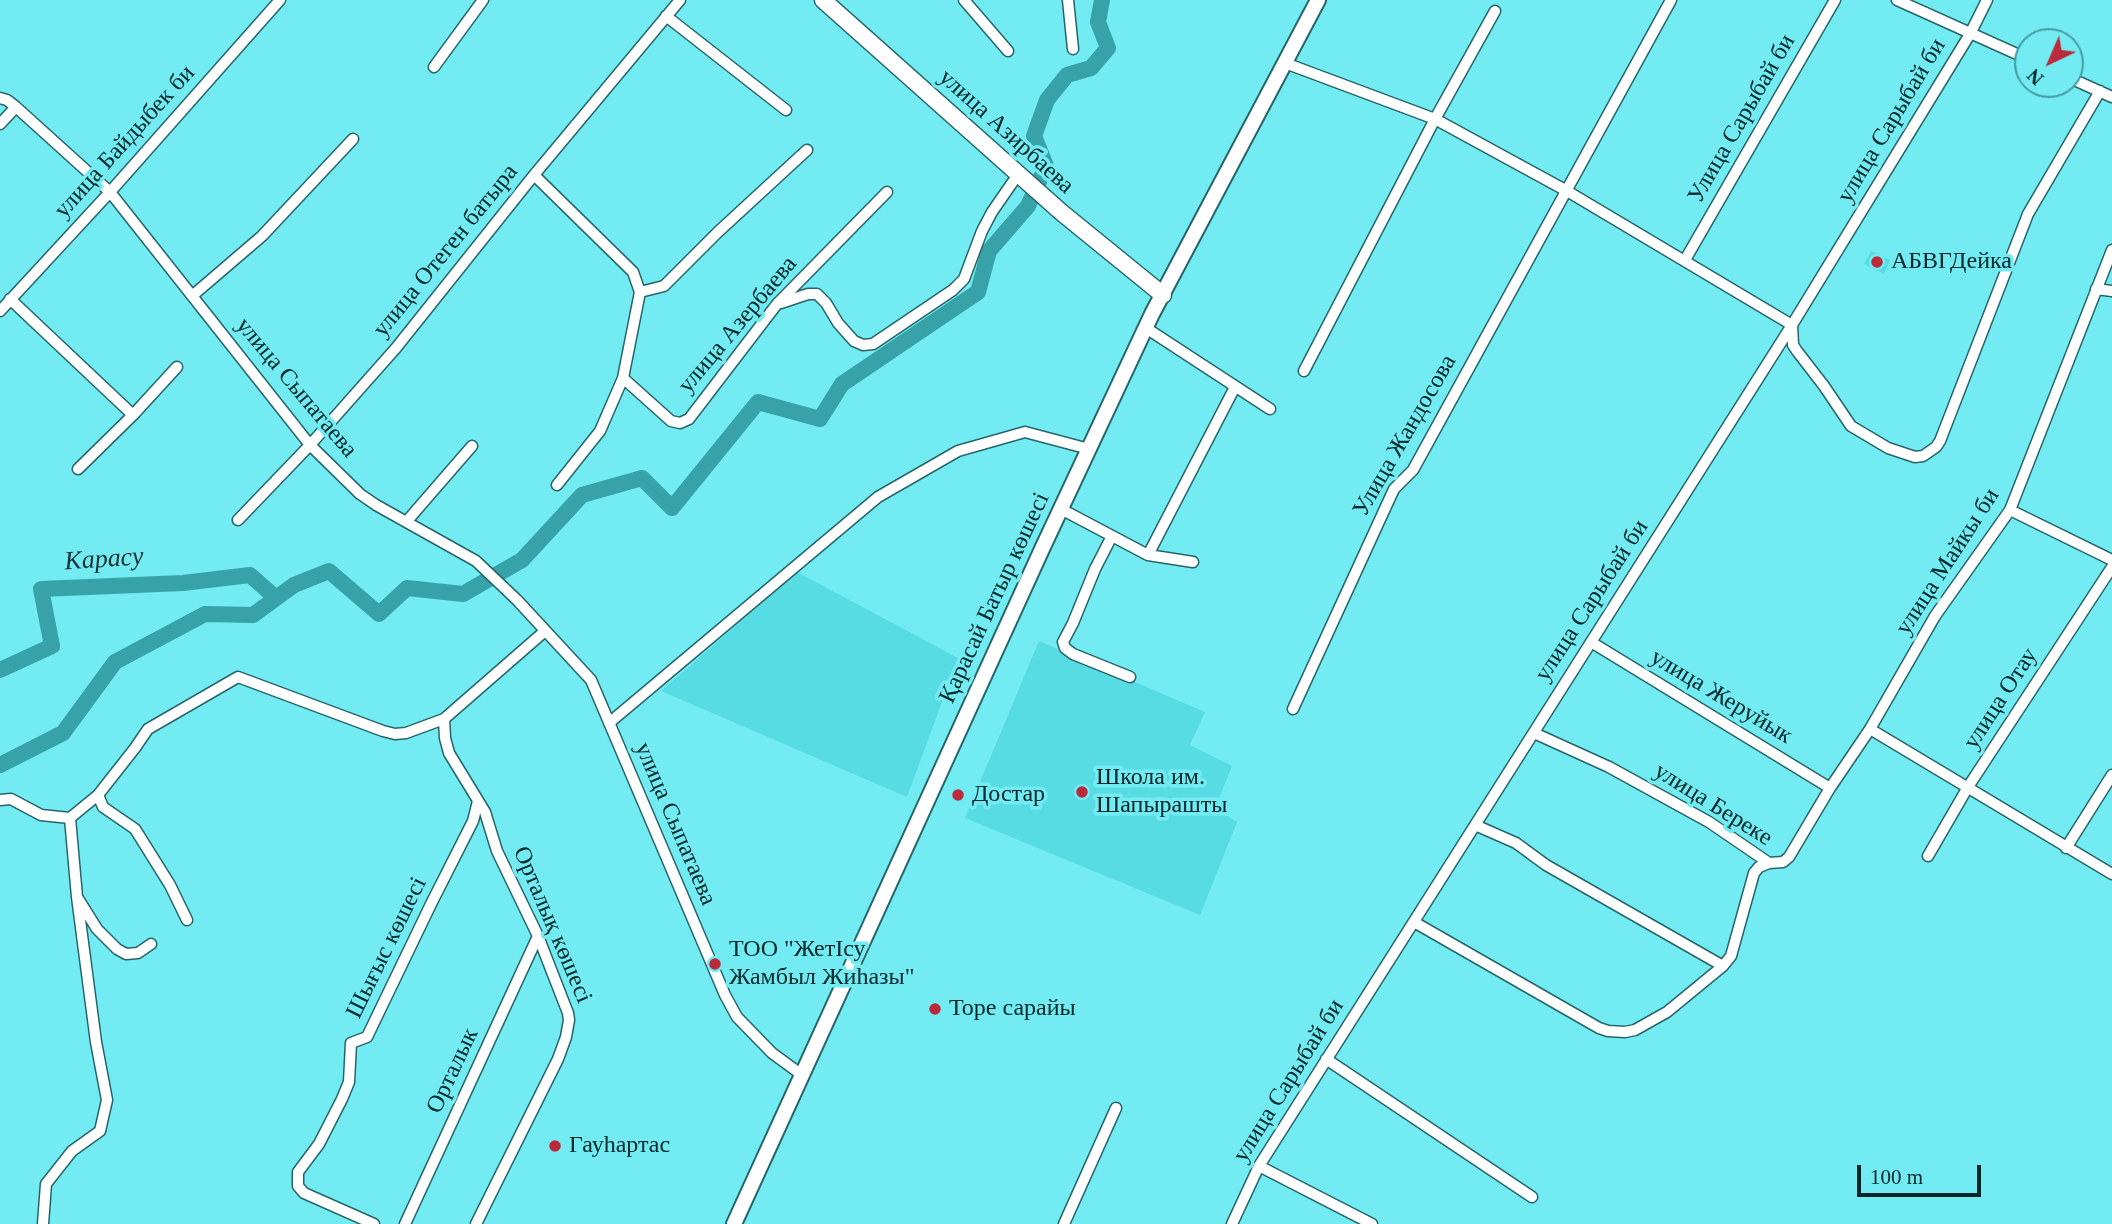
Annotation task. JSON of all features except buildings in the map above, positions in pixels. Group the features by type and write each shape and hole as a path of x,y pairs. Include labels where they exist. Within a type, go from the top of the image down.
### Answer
{"main road":[{"name":"улица Азирбаева","path":"823,0 1061,212 1163,295"},
{"name":"Қарасай Батыр көшесі","path":"734,1224 1146,328 1318,0"}],"street":[{"name":"улица Байдыбек би","path":"0,311 281,0"},
{"path":"434,67 483,0"},
{"name":"улица Отеген батыра","path":"237,520 310,445 396,348 534,174 680,0"},
{"path":"964,0 1008,51"},
{"path":"1068,0 1073,49"},
{"name":"Улица Жандосова","path":"1293,709 1394,489 1413,470 1671,0"},
{"name":"Улица Сарыбай би","path":"1685,260 1835,0"},
{"path":"1897,0 2014,53"},
{"name":"улица Сарыбай би","path":"1232,1224 1259,1166 1792,325 1970,34 1987,0"},
{"path":"1304,371 1435,119 1495,11"},
{"path":"666,16 786,110"},
{"path":"1285,63 1435,119 1567,191 1792,325 1793,345 1856,430 1888,448 1915,457 1923,456 1940,441 2028,214 2099,91"},
{"path":"2084,84 2112,97"},
{"name":"улица Сыпатаева","path":"0,98 16,107 110,192 310,445 360,494 458,549 486,569 591,680 724,996 737,1017 772,1054 802,1075"},
{"path":"0,124 16,107"},
{"path":"192,296 262,236 353,139"},
{"path":"640,292 664,286 807,150"},
{"path":"534,174 633,272 640,292 623,378 600,431 557,485"},
{"path":"777,304 808,294 817,294 854,341 863,345 873,344 953,290 964,279 992,212 1022,175"},
{"name":"улица Азербаева","path":"623,378 671,421 680,423 689,418 777,304 887,192"},
{"name":"улица Майкы би","path":"1769,863 1783,862 1789,857 1830,788 1870,729 1935,615 2010,510 2112,250"},
{"path":"2096,289 2112,291"},
{"path":"10,299 133,415"},
{"path":"1146,328 1270,409"},
{"path":"78,469 177,367"},
{"path":"1147,555 1235,387"},
{"path":"609,723 878,497 958,451 1025,432 1089,449"},
{"path":"407,522 472,446"},
{"path":"1061,509 1147,555 1194,562"},
{"path":"2010,510 2112,560"},
{"path":"1112,536 1063,642 1065,648 1073,654 1130,677"},
{"name":"улица Отау","path":"1928,856 1968,787 2112,567"},
{"path":"0,800 11,799 41,815 70,818 98,796 148,729 238,677 395,734 406,733 444,719 545,631"},
{"name":"улица Жеруйык","path":"1591,642 1830,788"},
{"name":"Орталық көшесі","path":"444,719 449,753 490,824 497,851 538,936 568,1013 566,1037 558,1059 476,1224"},
{"path":"1870,729 2112,874"},
{"name":"улица Береке","path":"1534,733 1609,766 1709,822 1769,863"},
{"path":"2066,848 2112,775"},
{"path":"98,796 103,807 135,829 170,885 187,920"},
{"name":"Шығыс көшесі","path":"374,1224 304,1193 298,1186 298,1172 319,1144 349,1082 352,1043 367,1037 473,821 478,801"},
{"path":"43,1224 46,1184 72,1151 100,1131 107,1100 96,1042 77,897 70,818"},
{"path":"1475,825 1516,844 1546,865 1723,966"},
{"name":"улица Береке","path":"1414,922 1588,1021 1608,1031 1625,1032 1635,1030 1667,1012 1723,966 1731,956 1754,873 1759,867 1769,863"},
{"path":"77,897 97,929 117,949 126,954 138,953 150,944"},
{"name":"Орталык","path":"405,1224 538,936"},
{"path":"1326,1059 1532,1197"},
{"path":"1064,1224 1116,1108"},
{"path":"1259,1166 1371,1224"}],"shaded area":[{"name":"АБВГДейка","path":"1871,251 1890,260 1884,274 1864,264"},
{"path":"797,572 958,658 907,797 661,691"},
{"path":"1039,641 1205,712 1190,745 1232,766 1215,808 1237,822 1200,915 965,818"}],"waterway":[{"path":"0,765 63,733 115,662 205,614 253,615 294,585 329,571 379,614 407,588 463,594 522,560 582,495 642,478 672,508 758,402 820,419 842,384 978,292 989,251 1028,206 1046,166 1034,136 1047,100 1067,75 1091,68 1108,48 1098,22 1102,0"},
{"name":"Карасу","path":"0,670 52,646 41,589 183,583 250,575 276,598"}],"place":[{"name":"АБВГДейка","path":"1877,262"},
{"name":"Школа им. Шапырашты","path":"1082,792"},
{"name":"Достар","path":"958,795"},
{"name":"ТОО \"ЖетIсу Жамбыл Жиhазы\"","path":"715,964"},
{"name":"Торе сарайы","path":"935,1009"},
{"name":"Гауhартас","path":"555,1146"}]}
